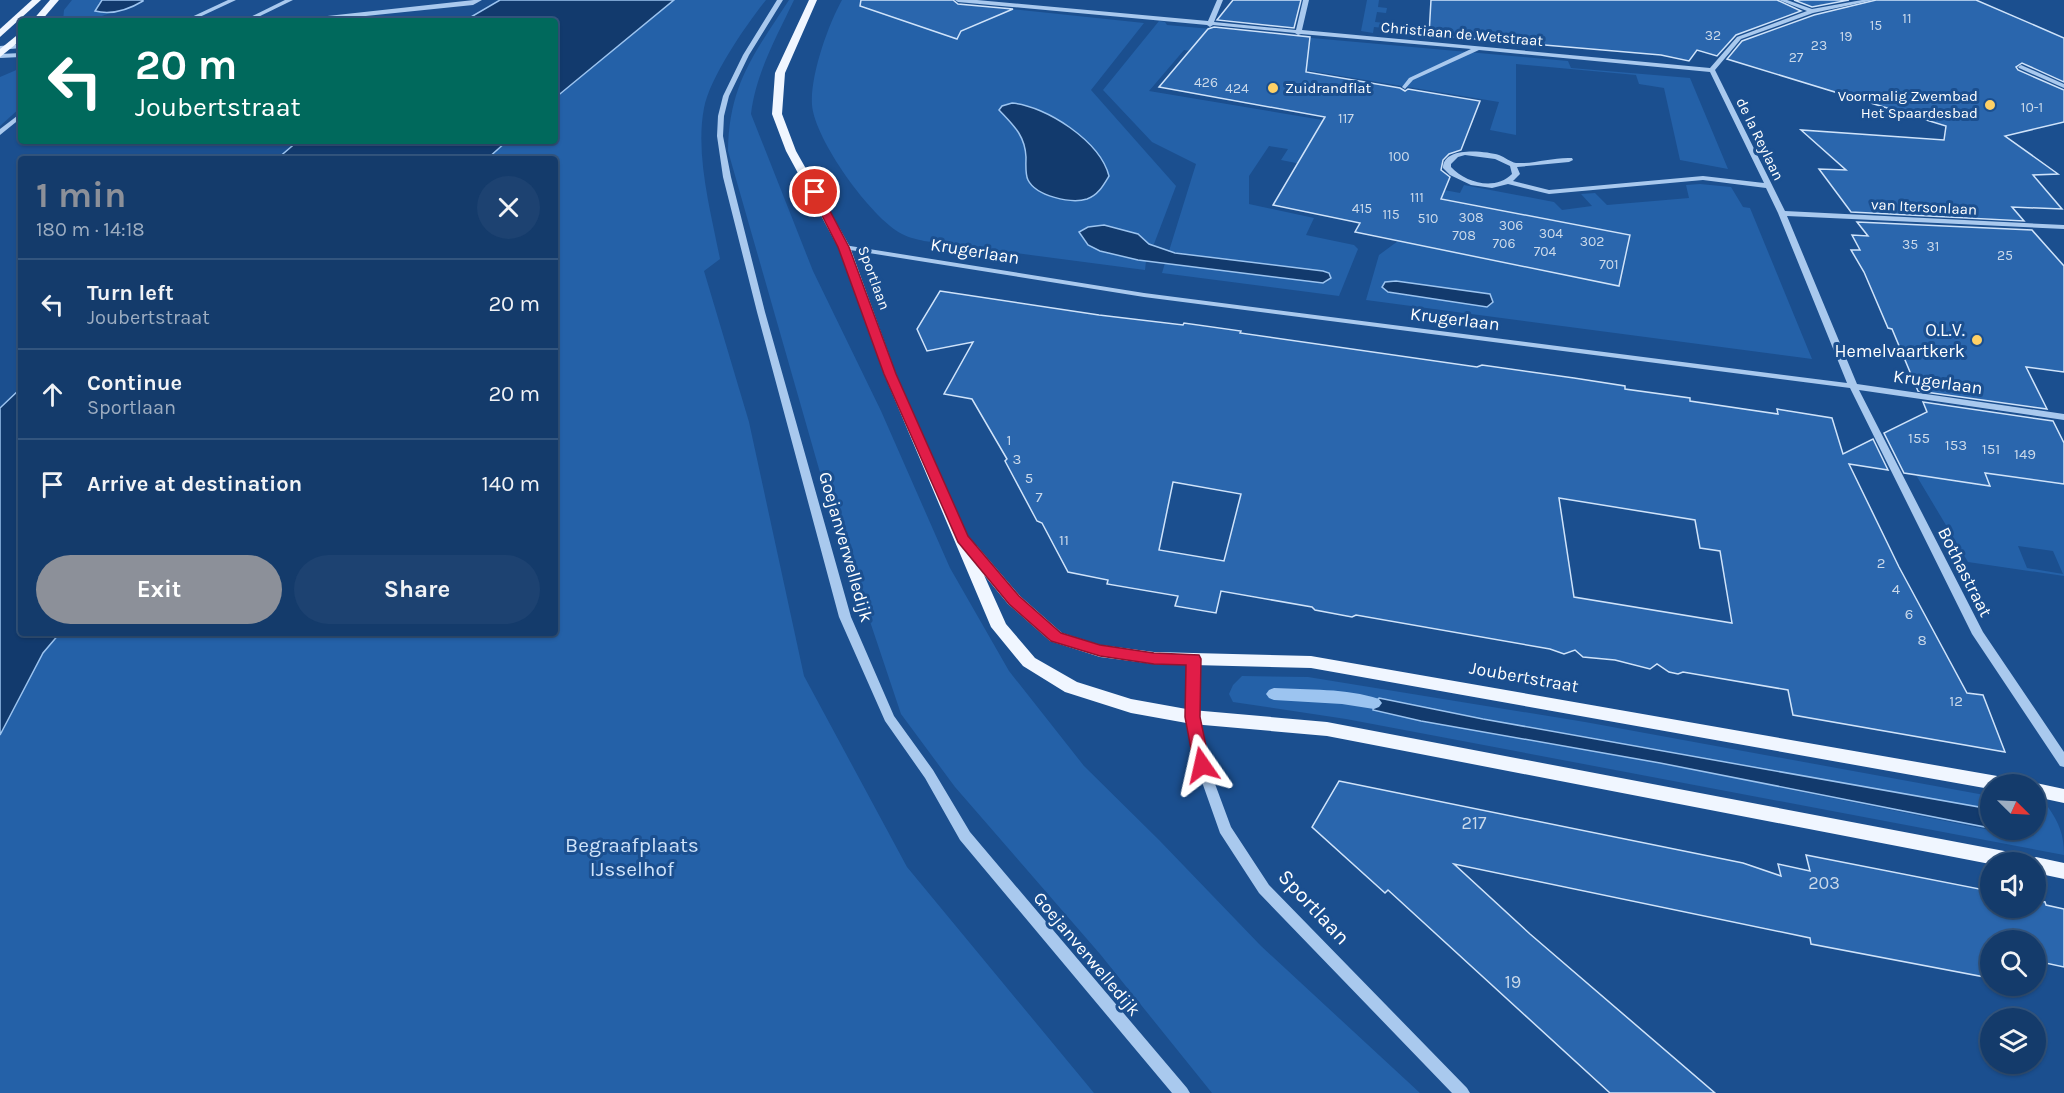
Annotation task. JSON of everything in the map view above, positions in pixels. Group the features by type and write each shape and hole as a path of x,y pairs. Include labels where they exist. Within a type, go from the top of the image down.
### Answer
{"main road":[{"path":"0,33 37,0"},
{"path":"39,18 55,0"},
{"name":"Sportlaan","path":"813,0 780,73 777,114 791,151 844,247 890,374 999,627 1029,662 1071,687 1131,706 1192,717"},
{"path":"0,55 4,47 18,37"},
{"name":"Sportlaan","path":"962,538 1014,600 1041,624"},
{"name":"Joubertstraat","path":"1041,624 1056,637 1100,651 1154,658 1311,662 1980,780"},
{"path":"1192,717 1327,729 1980,854"},
{"path":"2046,792 2064,796"},
{"path":"2046,868 2064,871"}],"street":[{"path":"193,18 233,0"},
{"path":"251,18 290,0"},
{"path":"329,18 473,3 479,0"},
{"name":"Goejanverwelledijk","path":"780,0 746,55 726,96 721,116 720,136 727,177 761,312 845,616 889,718 929,774 965,836 1182,1093"},
{"name":"Christiaan de Wetstraat","path":"958,0 1712,70"},
{"path":"1210,25 1220,0"},
{"path":"1298,33 1306,0"},
{"path":"1782,0 1812,11"},
{"path":"1712,70 1739,38 1812,11 1871,0"},
{"path":"1405,87 1411,79 1478,49"},
{"path":"0,55 18,55"},
{"path":"2021,67 2064,86"},
{"name":"de la Reylaan","path":"1712,70 1782,213 1853,386"},
{"path":"0,133 18,118"},
{"path":"1569,160 1513,165 1497,157 1476,153 1456,155 1447,163 1450,173 1467,181 1489,185 1508,182 1549,192 1703,178 1768,186"},
{"path":"1508,182 1516,174 1513,165"},
{"name":"van Itersonlaan","path":"1782,213 2064,227"},
{"name":"Krugerlaan","path":"844,247 1156,296 1853,386 2064,417"},
{"name":"Bothastraat","path":"1853,386 1978,634 2064,762"},
{"name":"Sportlaan","path":"1193,659 1192,717 1202,765 1225,829 1264,889 1462,1093"}],"green space":[{"path":"72,0 102,0 98,4 102,13 110,13 96,18 63,18 64,10"},
{"name":"Begraafplaats IJsselhof","path":"674,0 766,0 721,67 704,108 701,145 703,164 720,259 704,271 749,422 804,676 907,867 1094,1093 0,1093 0,735 43,653 57,636 558,636 558,156 490,156 504,144 558,144 558,96"},
{"path":"789,0 794,0 762,70 751,114 813,271 881,411 950,568 1009,671 1084,766 1261,946 1420,1093 1212,1093 1100,954 955,787 901,714 819,469 728,151 729,127 739,88 755,54"},
{"path":"842,0 925,0 1144,23 1091,90 1176,186 1154,244 1149,244 1138,234 1104,225 1134,257 1146,261 1145,270 924,241 905,235 889,225 846,177 815,120 812,93 817,66 831,23"},
{"path":"1367,0 1379,0 1378,7 1387,8 1386,13 1377,12 1375,22 1385,23 1384,28 1374,27 1373,33 1361,31"},
{"path":"1159,21 1167,25 1568,61 1571,68 1690,78 1728,169 1680,160 1664,88 1639,84 1636,75 1516,64 1516,135 1490,130 1499,102 1184,50 1149,91 1352,125 1301,164 1281,160 1288,149 1269,146 1249,176 1249,204 1314,218 1306,235 1354,245 1358,249 1339,296 1162,273 1165,263 1329,282 1169,251 1196,164 1152,142 1103,90"},
{"path":"18,69 18,110 0,126 0,77"},
{"path":"1464,185 1554,202 1562,210 1592,206 1581,194 1595,193 1607,205 1689,198 1686,185 1731,187 1743,207 1750,208 1812,359 1366,300 1379,255 1398,241 1620,286 1631,235 1423,195 1428,187 1460,193"},
{"path":"1985,473 2064,484 2064,576 1968,562 1916,475 1990,486","holes":["2018,546 2053,551 2063,574 2027,568"]},
{"path":"1242,676 1308,677 1585,722 1980,794 1980,807 1483,719 1380,698 1373,709 1421,721 1660,763 1980,828 1980,839 1346,719 1233,702 1229,694 1233,685"},
{"path":"2046,806 2060,829 2064,855 1985,840 2046,840"}],"shaded area":[{"path":"102,0 143,1 119,11 95,11"},
{"path":"500,0 674,0 558,96 558,18 469,18"},
{"path":"1012,103 1055,118 1083,138 1095,150 1109,176 1097,193 1087,199 1072,200 1054,197 1032,186 1027,178 1025,149 1021,136 999,110 1002,106"},
{"path":"294,144 504,144 490,156 280,156"},
{"path":"1104,225 1138,234 1149,244 1175,253 1323,271 1329,273 1331,278 1323,283 1138,260 1100,251 1088,245 1079,232 1088,227"},
{"path":"1396,281 1490,294 1493,302 1487,307 1388,292 1382,287 1385,282"},
{"path":"18,391 18,636 57,636 43,653 0,735 0,408"},
{"path":"1379,698 1483,719 1980,807 1980,826 1660,763 1421,721 1373,710 1374,703"}],"building":[{"path":"861,0 953,0 958,4 1013,9 961,31 957,39 860,6"},
{"path":"1233,0 1301,0 1294,28 1217,20"},
{"path":"1431,0 1777,0 1801,11 1736,35 1717,56 1697,50 1689,61 1661,55 1429,35"},
{"path":"1794,0 1849,0 1812,7"},
{"path":"1876,0 1976,0 2064,38 2064,82 2022,63 2016,67 2018,70 2064,90 2064,122 2005,136 2058,174 2033,175 2062,209 2012,207 2024,221 1851,212 1819,169 1846,170 1801,130 1944,140 1946,126 1727,59 1742,41 1814,15"},
{"path":"1214,27 1310,37 1306,72 1400,88 1405,91 1408,89 1480,101 1461,150 1449,154 1443,160 1441,170 1450,177 1441,199 1630,235 1619,286 1355,232 1360,223 1273,205 1325,117 1159,87 1208,29"},
{"path":"1857,222 2032,230 2064,266 2064,372 2026,367 2047,409 1918,391 1892,329 1888,328 1864,272 1851,250 1860,250 1852,235 1868,236"},
{"path":"940,291 1099,315 1241,331 1240,333 1477,367 1482,365 1574,378 1625,386 1625,389 1690,398 1690,401 1778,414 1777,409 1832,418 1843,454 1873,439 1888,470 1849,464 1899,567 1967,693 1983,695 2005,752 1793,715 1788,690 1683,672 1678,674 1669,672 1657,664 1650,669 1615,660 1583,657 1575,650 1564,654 1550,649 1356,615 1352,617 1315,610 1312,607 1221,591 1216,613 1175,606 1178,596 1107,584 1108,580 1068,572 1042,523 1037,521 1005,461 1007,459 972,399 944,394 973,342 927,351 917,329","holes":["1173,482 1241,494 1224,561 1159,550","1559,498 1695,520 1700,548 1720,551 1732,623 1574,597"]},
{"path":"1923,402 2053,421 2064,443 2064,484 1985,473 1990,486 1904,473 1884,433 1927,412"},
{"path":"1339,781 1743,863 1781,876 1778,864 1810,871 1806,855 1980,889 1980,918 2046,918 2046,905 2064,909 2064,967 2046,963 2046,930 1980,930 1980,976 1811,944 1810,938 1454,864 1530,934 1715,1093 1610,1093 1388,890 1385,893 1312,827"}],"waterway":[{"path":"1274,694 1342,698 1374,703"}],"place":[{"name":"Zuidrandflat","path":"1273,88"},
{"name":"Voormalig Zwembad Het Spaardesbad","path":"1990,105"},
{"name":"O.L.V. Hemelvaartkerk","path":"1977,340"}],"route":[{"path":"815,192 844,247 890,374 962,538 1014,600 1056,637 1100,651 1154,658 1193,659 1192,717 1202,765"}]}
